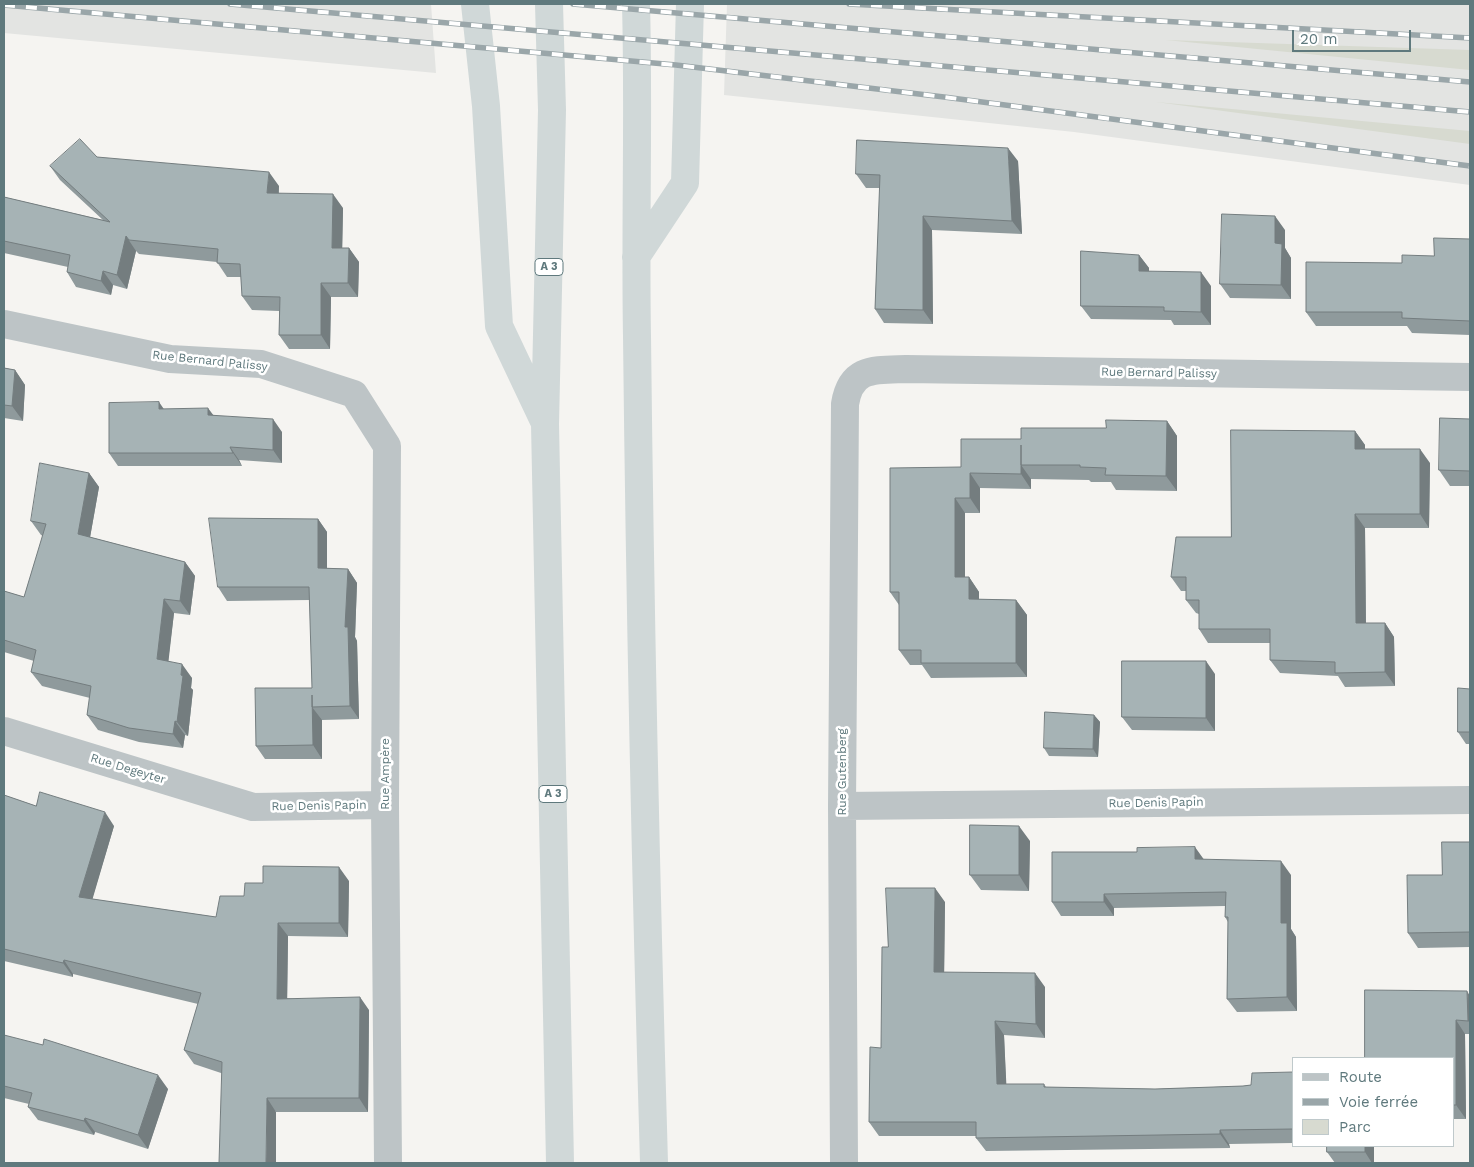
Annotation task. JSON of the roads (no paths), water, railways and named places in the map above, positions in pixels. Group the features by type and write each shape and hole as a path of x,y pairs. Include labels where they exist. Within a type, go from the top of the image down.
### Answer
{"highway":[{"path":"475,4 486,106 499,326 545,424"},
{"name":"A 3","path":"549,4 552,110 545,424 560,1163"},
{"path":"636,4 639,108 636,257 641,724 654,1163"},
{"path":"636,257 685,183 690,4"}],"street":[{"name":"Rue Bernard Palissy","path":"4,324 170,359 261,364 354,394"},
{"name":"Rue Bernard Palissy","path":"851,383 855,378 866,372 906,369 1470,377"},
{"name":"Rue Gutenberg","path":"844,1163 842,806 845,404 847,391 851,383"},
{"name":"Rue Ampère","path":"354,394 387,446 385,805 388,1163"},
{"name":"Rue Degeyter","path":"4,731 253,807"},
{"name":"Rue Denis Papin","path":"842,806 1470,800"},
{"name":"Rue Denis Papin","path":"253,807 385,805"}],"railway":[{"path":"230,4 1470,112"},
{"path":"573,4 1470,82"},
{"path":"849,4 1470,38"},
{"path":"4,5 676,65 944,97 1470,166"}]}
